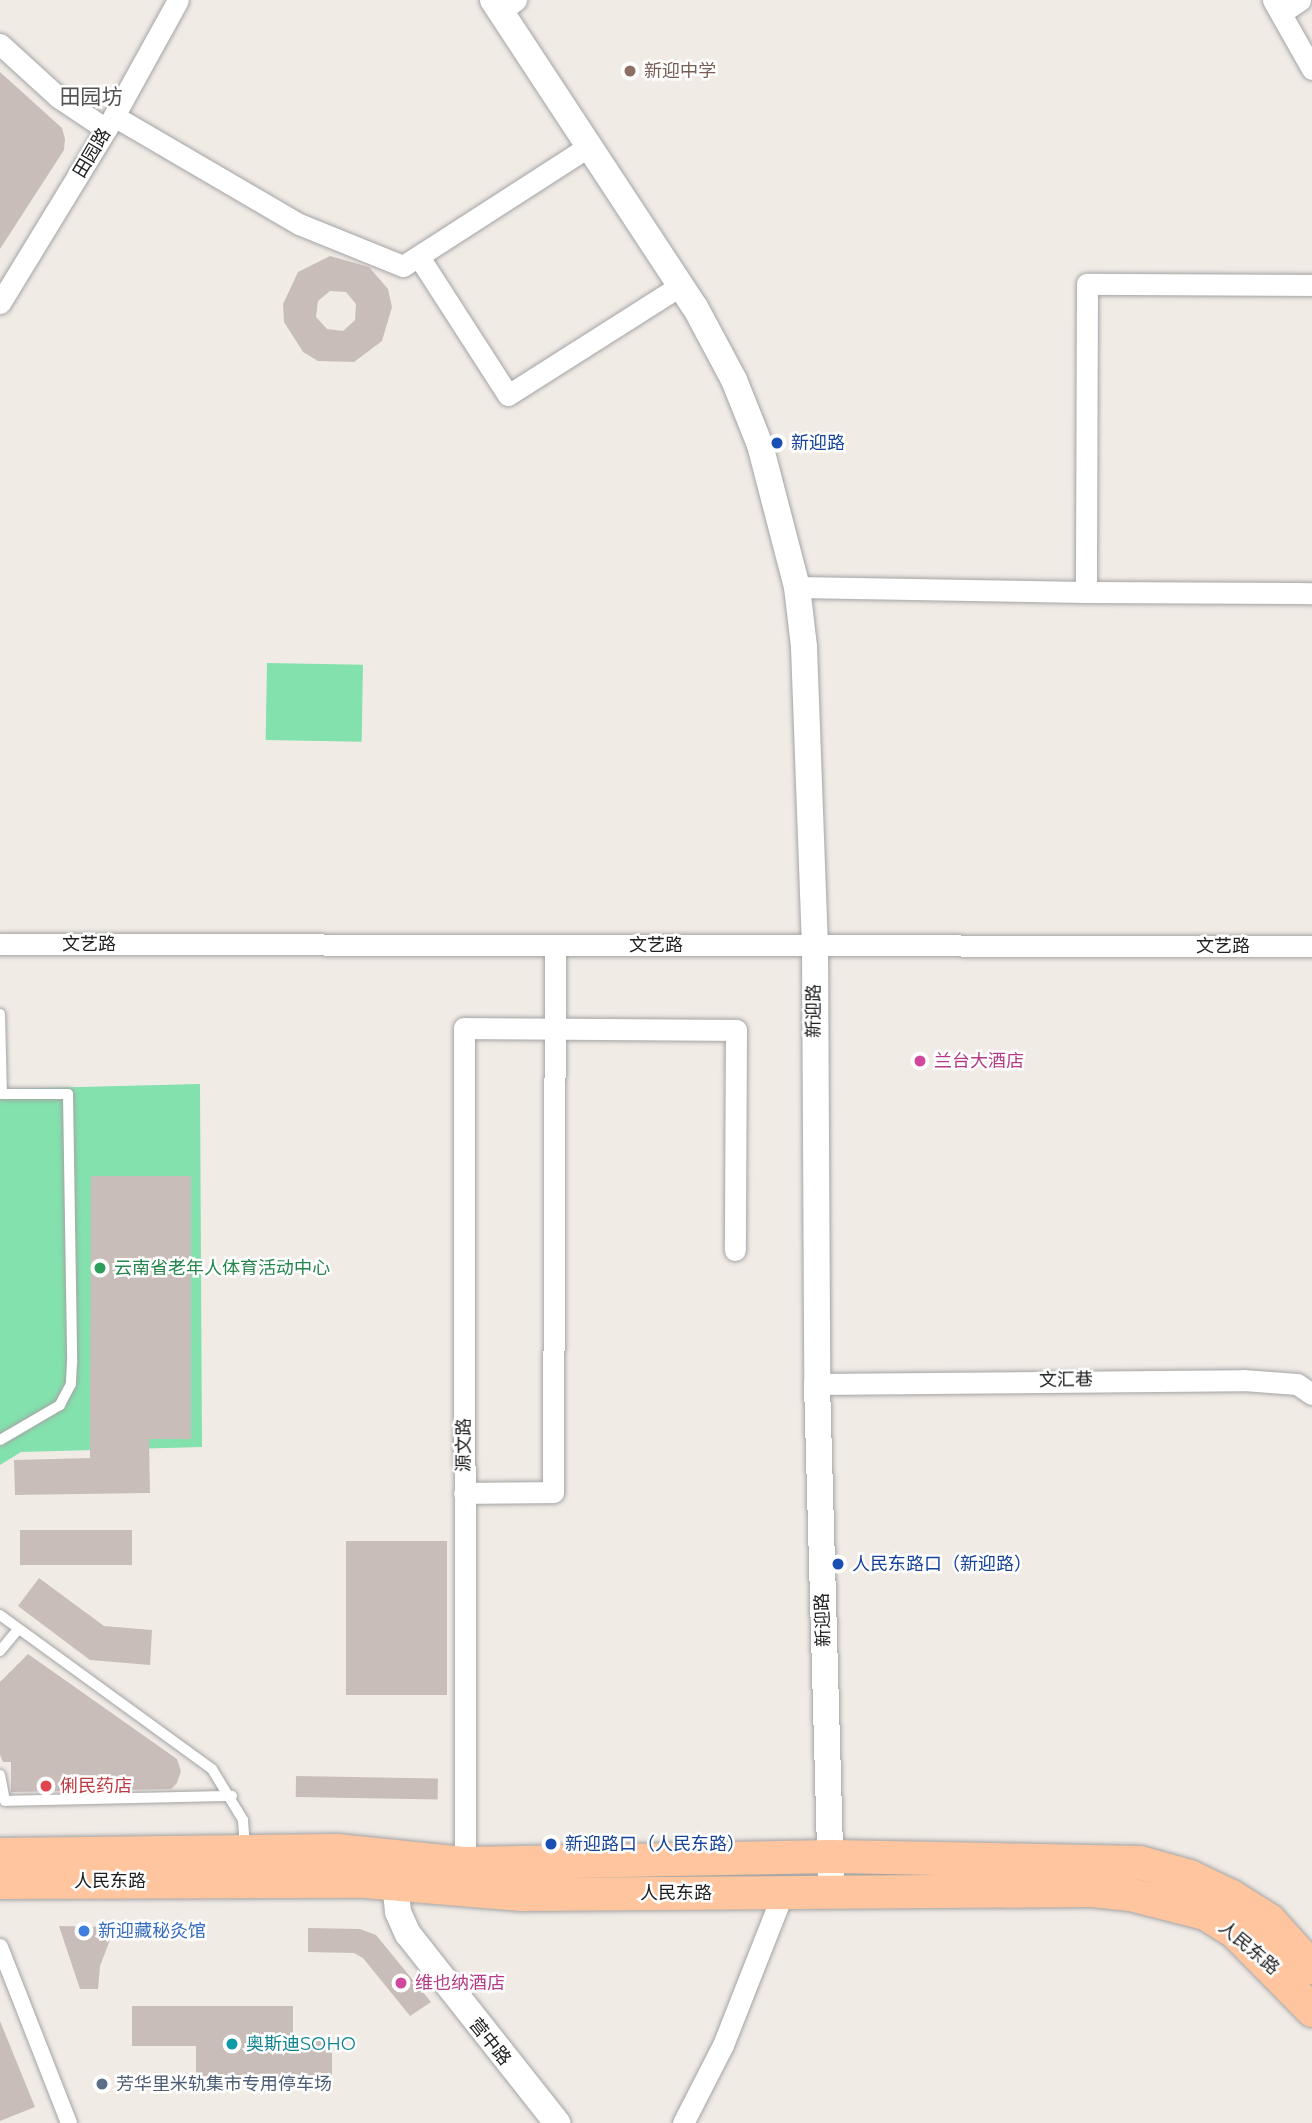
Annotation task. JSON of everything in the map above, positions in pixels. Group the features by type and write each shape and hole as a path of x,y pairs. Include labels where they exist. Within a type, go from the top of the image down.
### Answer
{"main road":[{"name":"人民东路","path":"0,1854 336,1850 465,1863 831,1856 1139,1862 1189,1876 1231,1896 1269,1920 1308,1959"},
{"name":"人民东路","path":"0,1882 395,1883 522,1894 1092,1890 1171,1901 1205,1913 1234,1931 1312,2010"}],"street":[{"name":"田园路","path":"0,303 110,122 178,0"},
{"path":"1300,0 1277,7 1312,69"},
{"name":"新迎路","path":"503,4 588,148 681,285 734,380 760,445 797,587 805,671 815,945 817,1384 831,1893"},
{"path":"0,44 58,97 110,122 299,224 403,266 588,148"},
{"path":"419,257 508,395 681,285"},
{"path":"1086,592 1087,284 1312,285"},
{"path":"797,587 1312,593"},
{"name":"文艺路","path":"0,944 1312,946"},
{"path":"464,1493 553,1492 555,945"},
{"name":"源文路","path":"465,1863 464,1028 555,1028"},
{"path":"555,1028 736,1030 735,1250"},
{"name":"文汇巷","path":"817,1384 1243,1380 1297,1384 1312,1394"},
{"name":"营中路","path":"395,1883 398,1912 408,1934 557,2123"},
{"path":"683,2123 723,2045 783,1893"},
{"path":"0,1948 69,2123"}],"lane":[{"path":"0,1014 1,1094 68,1094 72,1362 71,1384 60,1405 0,1440"},
{"path":"0,1615 17,1631 191,1751 212,1769 232,1796 243,1820 245,1851"},
{"path":"0,1651 17,1631"},
{"path":"0,1774 5,1801 232,1796"}],"green space":[{"path":"267,663 363,665 362,742 266,740"},
{"name":"云南省老年人体育活动中心","path":"200,1084 202,1447 21,1452 0,1465 0,1089"}],"building":[{"path":"0,72 62,128 65,139 64,150 0,249"},
{"path":"330,256 369,267 388,289 392,307 382,341 354,362 318,361 303,352 284,322 283,304 298,272","holes":["330,291 346,292 356,304 355,320 343,331 327,329 316,317 318,301"]},
{"path":"91,1176 191,1176 191,1439 149,1439 150,1493 15,1495 14,1460 90,1458"},
{"path":"20,1530 132,1530 132,1565 20,1565"},
{"path":"346,1541 447,1541 447,1695 346,1695"},
{"path":"39,1578 104,1626 152,1630 150,1665 90,1660 18,1606"},
{"path":"28,1654 177,1759 181,1771 177,1783 171,1789 11,1792 11,1762 3,1762 0,1755 0,1682"},
{"path":"296,1776 438,1778 438,1799 296,1797"},
{"path":"59,1926 115,1927 100,1966 98,1989 80,1989"},
{"name":"维也纳酒店","path":"308,1928 360,1929 376,1935 431,2002 410,2016 363,1958 354,1953 308,1952"},
{"name":"奥斯迪SOHO","path":"132,2006 293,2006 293,2041 332,2041 332,2079 196,2079 196,2046 132,2046"},
{"path":"0,2021 35,2107 0,2121"}],"place":[{"name":"新迎中学","path":"630,71"},
{"name":"新迎路","path":"777,443"},
{"name":"兰台大酒店","path":"920,1061"},
{"name":"云南省老年人体育活动中心","path":"100,1268"},
{"name":"人民东路口（新迎路）","path":"838,1564"},
{"name":"俐民药店","path":"46,1786"},
{"name":"新迎路口（人民东路）","path":"551,1844"},
{"name":"新迎藏秘灸馆","path":"84,1931"},
{"name":"维也纳酒店","path":"401,1983"},
{"name":"奥斯迪SOHO","path":"232,2044"},
{"name":"芳华里米轨集市专用停车场","path":"102,2084"}],"district":[{"name":"田园坊","path":"91,97"}]}
